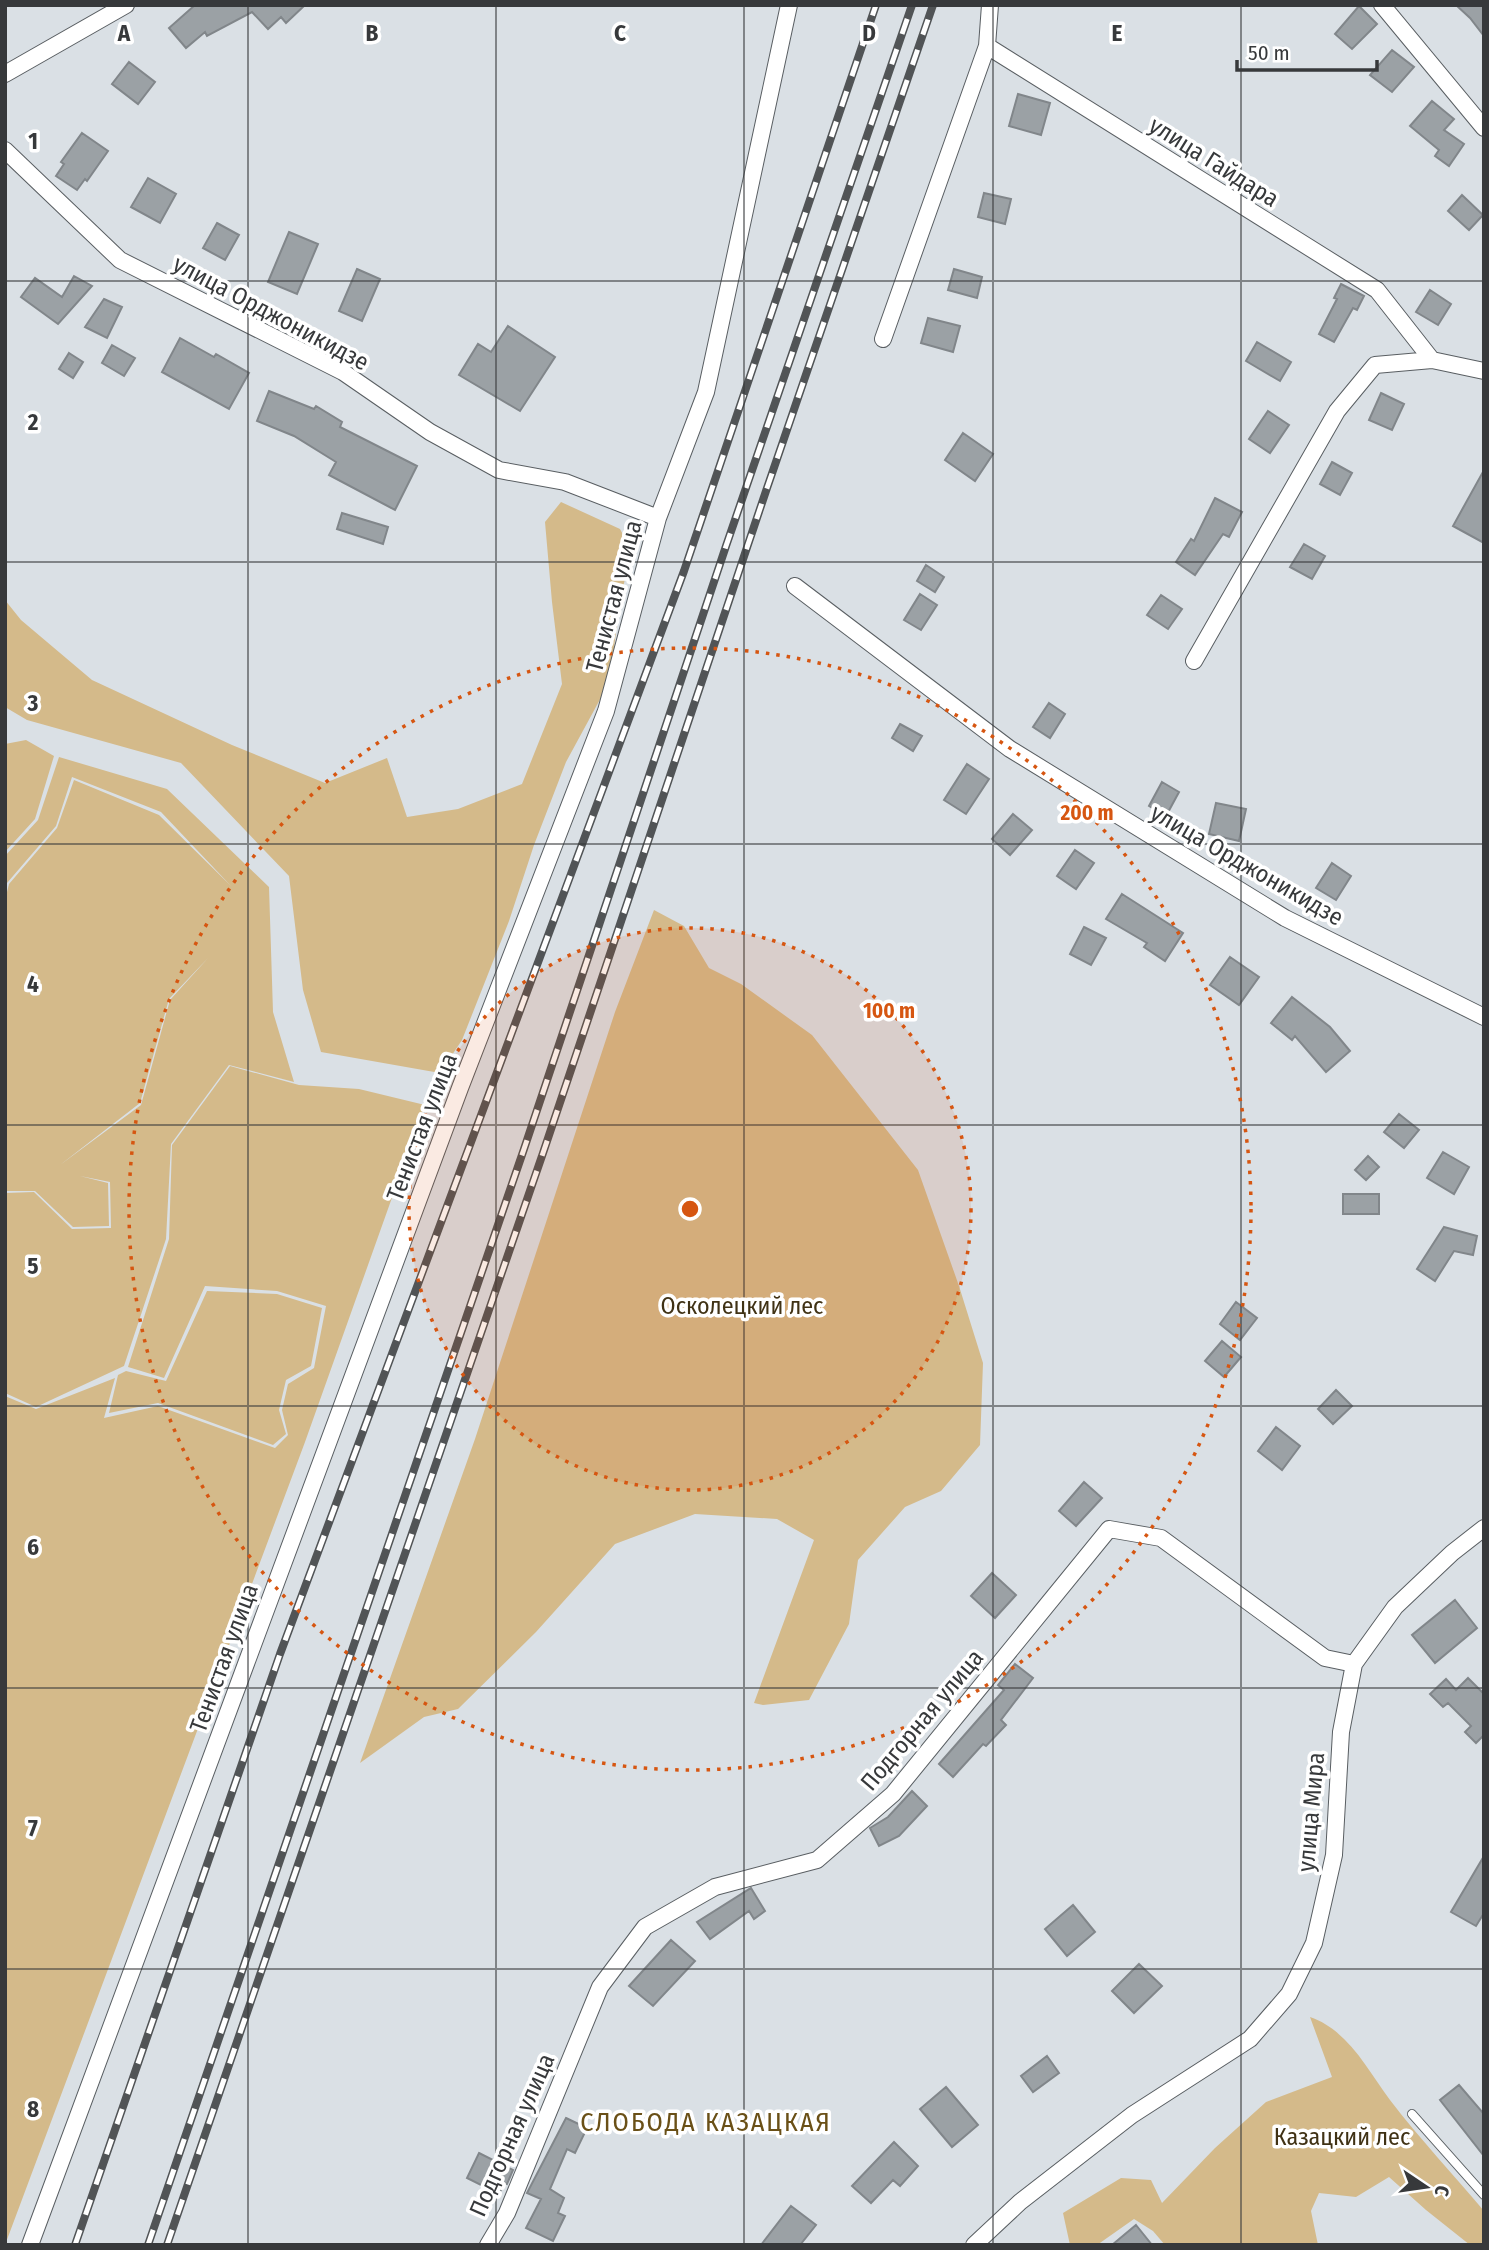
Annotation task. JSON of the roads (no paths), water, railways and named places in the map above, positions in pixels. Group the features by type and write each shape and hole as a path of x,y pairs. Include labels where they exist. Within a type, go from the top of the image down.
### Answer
{"street":[{"path":"5,74 126,5"},
{"name":"Тенистая улица","path":"30,2245 460,1088 606,711 658,518 706,392 789,5"},
{"path":"883,339 987,46 990,5"},
{"path":"1382,5 1484,128"},
{"name":"улица Гайдара","path":"987,46 1377,290 1432,360"},
{"name":"улица Орджоникидзе","path":"5,150 120,260 343,372 430,432 499,470 565,482 658,518"},
{"path":"1194,661 1337,411 1375,365 1432,360 1484,371"},
{"name":"улица Орджоникидзе","path":"795,586 1010,749 1285,918 1484,1017"},
{"name":"улица Мира","path":"974,2245 1020,2202 1132,2115 1250,2039 1289,1994 1314,1943 1334,1855 1341,1732 1354,1664 1395,1606 1452,1553 1484,1528"},
{"name":"Подгорная улица","path":"488,2245 508,2213 600,1987 645,1927 715,1887 817,1860 827,1852 893,1794 1109,1529 1161,1538 1325,1658 1354,1664"}],"lane":[{"path":"1412,2114 1484,2195"}],"railway":[{"path":"75,2245 280,1654 684,571 876,5"},
{"path":"148,2245 912,5"},
{"path":"167,2245 543,1153 933,5"}],"district":[{"name":"СЛОБОДА КАЗАЦКАЯ","path":"706,2122"}],"park label":[{"name":"Осколецкий лес","path":"742,1306"},
{"name":"Казацкий лес","path":"1342,2137"}]}
